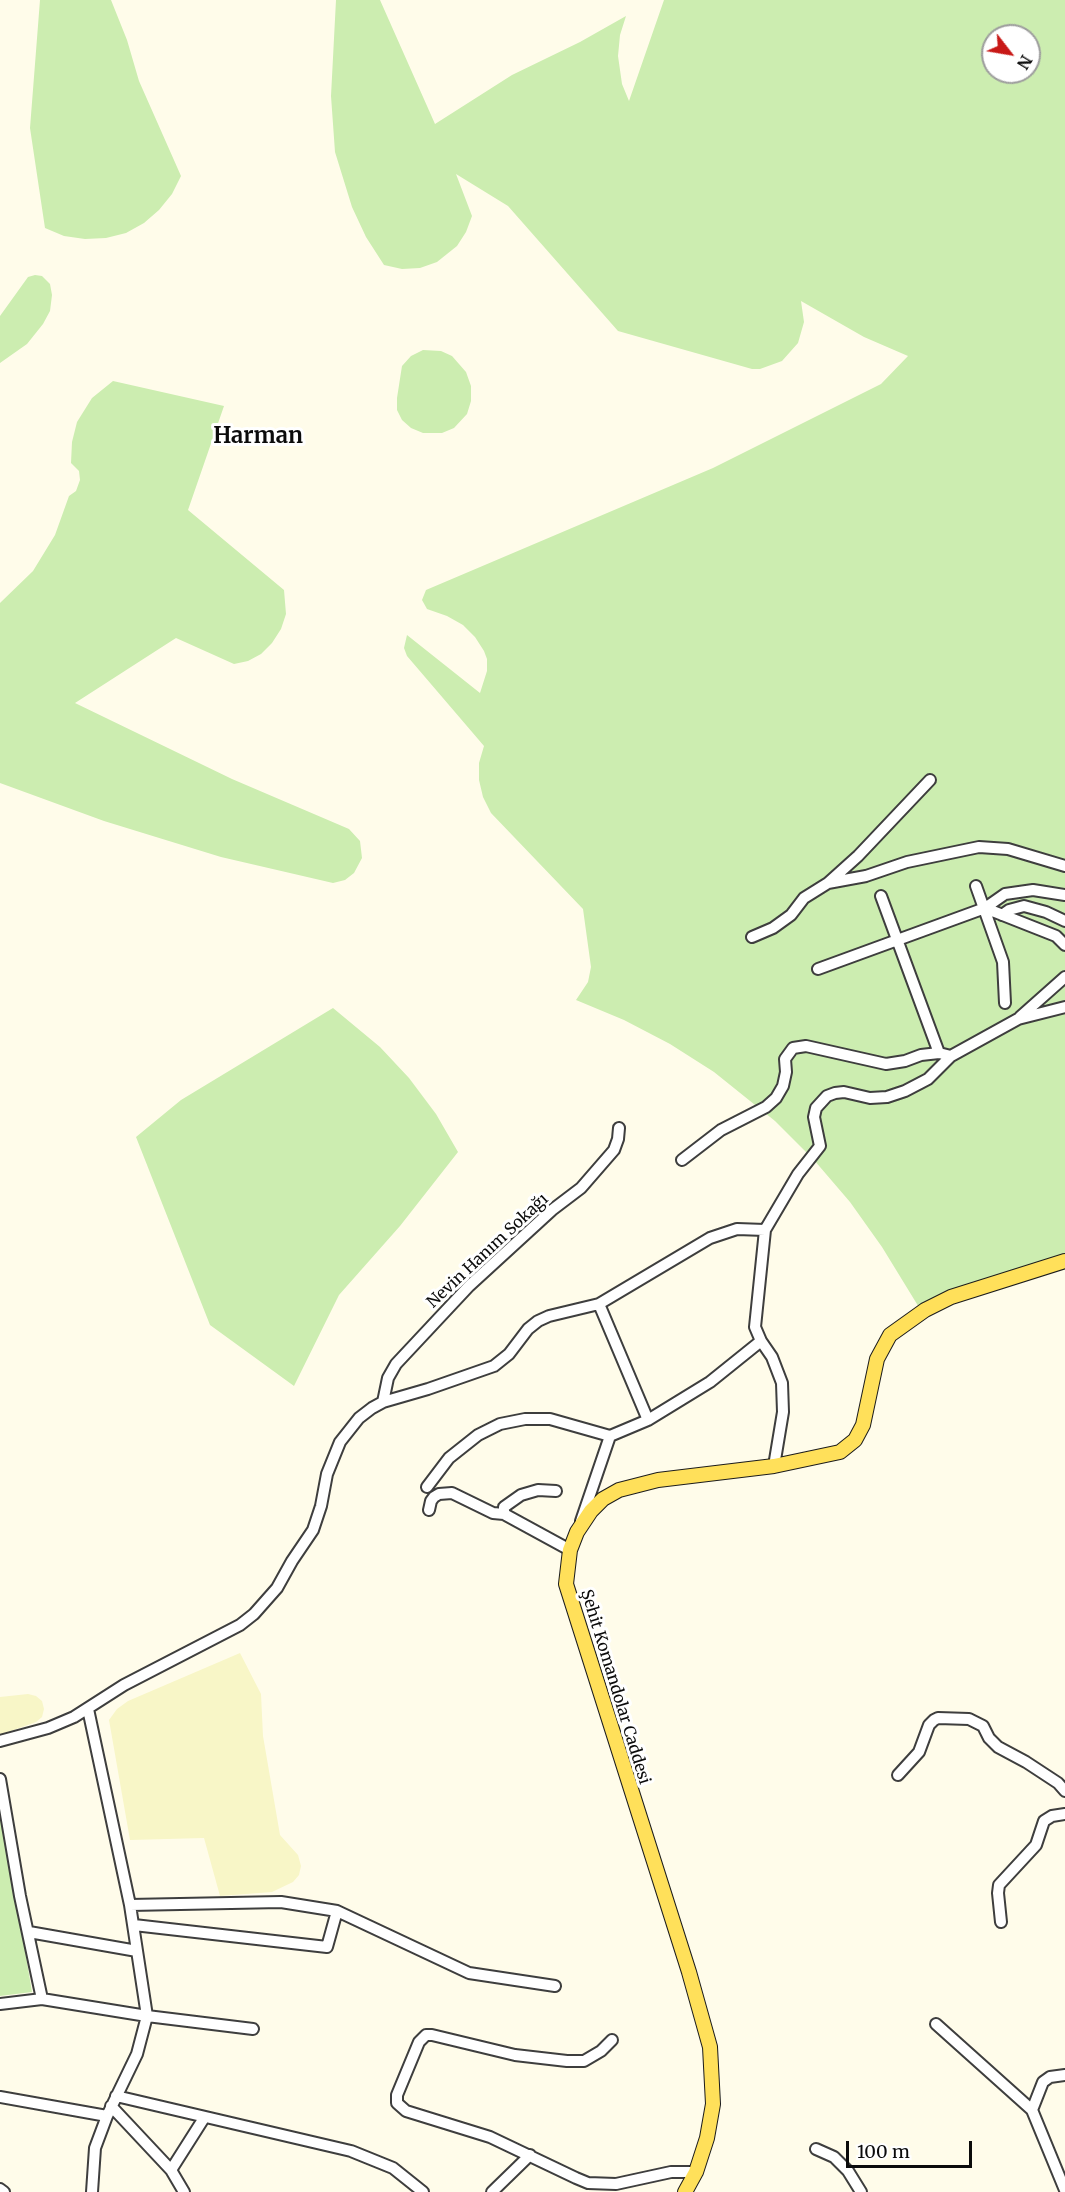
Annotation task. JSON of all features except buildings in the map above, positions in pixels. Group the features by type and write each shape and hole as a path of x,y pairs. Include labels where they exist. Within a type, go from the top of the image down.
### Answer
{"main road":[{"name":"Şehit Komandolar Caddesi","path":"685,2192 696,2172 707,2138 713,2104 710,2047 689,1972 566,1584 570,1550 577,1532 591,1511 603,1499 619,1490 658,1480 774,1467 840,1452 855,1440 863,1425 877,1359 890,1335 925,1310 961,1293 1065,1261"}],"street":[{"path":"752,937 773,928 790,915 804,898 828,883 858,856 930,780"},
{"path":"828,883 866,876 907,862 979,847 1008,849 1065,866"},
{"path":"976,886 986,908 1003,962 1005,1004"},
{"path":"818,969 986,908 1005,894 1033,890 1065,895"},
{"path":"881,896 939,1053"},
{"path":"1002,915 1009,910 1024,906 1046,912 1065,921"},
{"path":"986,908 1056,936 1065,945"},
{"path":"774,1467 783,1412 782,1383 772,1357 755,1327 765,1230 798,1174 820,1146 813,1117 821,1101 835,1093 844,1092 870,1098 904,1091 927,1079 951,1056 1018,1019 1065,977"},
{"path":"1018,1019 1065,1007"},
{"path":"682,1160 721,1130 766,1107 776,1098 783,1086 786,1072 785,1059 793,1048 806,1046 886,1064 905,1061 921,1055 939,1053 951,1056"},
{"name":"Nevin Hanım Sokağı","path":"383,1402 388,1378 396,1364 469,1286 552,1210 581,1188 614,1150 619,1128"},
{"path":"0,1740 62,1724 124,1685 240,1625 268,1601 313,1530 318,1518 327,1474 340,1442 359,1418 383,1402 494,1366 510,1354 528,1329 538,1321 549,1316 599,1305 710,1238 737,1229 765,1230"},
{"path":"599,1305 648,1420"},
{"path":"427,1487 449,1458 478,1435 500,1424 525,1419 550,1419 610,1436 648,1420 710,1382 761,1341"},
{"path":"577,1532 610,1436"},
{"path":"504,1514 504,1507 521,1495 538,1490 556,1491"},
{"path":"429,1510 434,1497 445,1493 458,1495 493,1513 504,1514 570,1550"},
{"path":"88,1709 134,1925 147,2016 137,2054 111,2106 95,2148 92,2192"},
{"path":"898,1774 919,1752 930,1722 938,1718 969,1719 983,1726 989,1738 998,1747 1034,1767 1058,1783 1065,1791"},
{"path":"0,1779 20,1896 42,1999"},
{"path":"1001,1922 999,1884 1036,1845 1044,1821 1052,1816 1065,1814"},
{"path":"130,1905 281,1902 337,1911 469,1973 555,1986"},
{"path":"134,1925 327,1947 337,1911"},
{"path":"29,1932 137,1951"},
{"path":"0,2004 42,1999 147,2016 253,2029"},
{"path":"936,2024 1032,2110 1065,2190"},
{"path":"612,2040 596,2055 584,2061 533,2058 432,2035 424,2037 419,2042 397,2095 399,2106 405,2111 474,2131 601,2188 671,2172 696,2172"},
{"path":"1032,2110 1043,2082 1050,2077 1065,2075"},
{"path":"0,2097 111,2106 204,2118 351,2151 393,2168 423,2192"},
{"path":"111,2106 171,2170 184,2192"},
{"path":"171,2170 204,2118"},
{"path":"816,2149 834,2157 848,2171 861,2192"},
{"path":"492,2192 530,2155"},
{"path":"631,2181 637,2192"}],"shaded area":[{"path":"240,1653 261,1694 263,1736 280,1835 298,1855 301,1866 299,1875 293,1882 272,1892 220,1896 204,1838 130,1840 109,1720 117,1709 128,1701"},
{"path":"28,1694 42,1701 44,1709 42,1717 36,1722 0,1735 0,1697"}],"green space":[{"path":"40,0 111,0 127,40 139,81 181,176 172,194 159,210 144,223 126,233 106,238 85,239 64,236 45,228 30,128"},
{"path":"336,0 380,0 435,124 512,75 580,42 626,16 620,35 618,56 622,84 629,101 664,0 1065,0 1065,1260 920,1309 882,1247 850,1202 814,1160 775,1121 714,1072 670,1044 624,1020 576,1000 588,982 591,967 583,909 491,813 483,797 479,780 479,763 484,746 407,656 404,648 407,635 480,693 487,671 484,651 463,625 427,609 422,600 426,590 713,468 881,384 908,356 864,337 801,301 804,322 798,343 782,361 760,369 752,369 618,331 508,206 456,174 472,216 457,246 437,262 420,268 402,269 384,265 366,237 352,207 335,152 331,96"},
{"path":"42,276 50,284 52,295 50,311 27,344 0,363 0,316 28,277"},
{"path":"423,350 441,351 452,356 466,372 471,386 471,401 467,414 454,428 442,433 423,433 411,428 402,420 397,410 402,366 411,356"},
{"path":"113,381 224,406 188,510 284,590 286,614 281,629 272,643 261,654 248,661 234,664 176,638 75,703 232,779 349,829 360,841 362,858 354,873 345,880 333,883 221,857 104,821 0,783 0,603 33,571 55,535 69,496 76,491 80,480 79,471 71,463 72,442 77,422 92,398"},
{"path":"333,1008 380,1047 409,1078 436,1114 458,1152 400,1226 339,1295 294,1386 210,1325 136,1137 181,1100"},
{"path":"0,1775 5,1832 32,1992 0,1996"}],"district":[{"name":"Harman","path":"258,437"}]}
